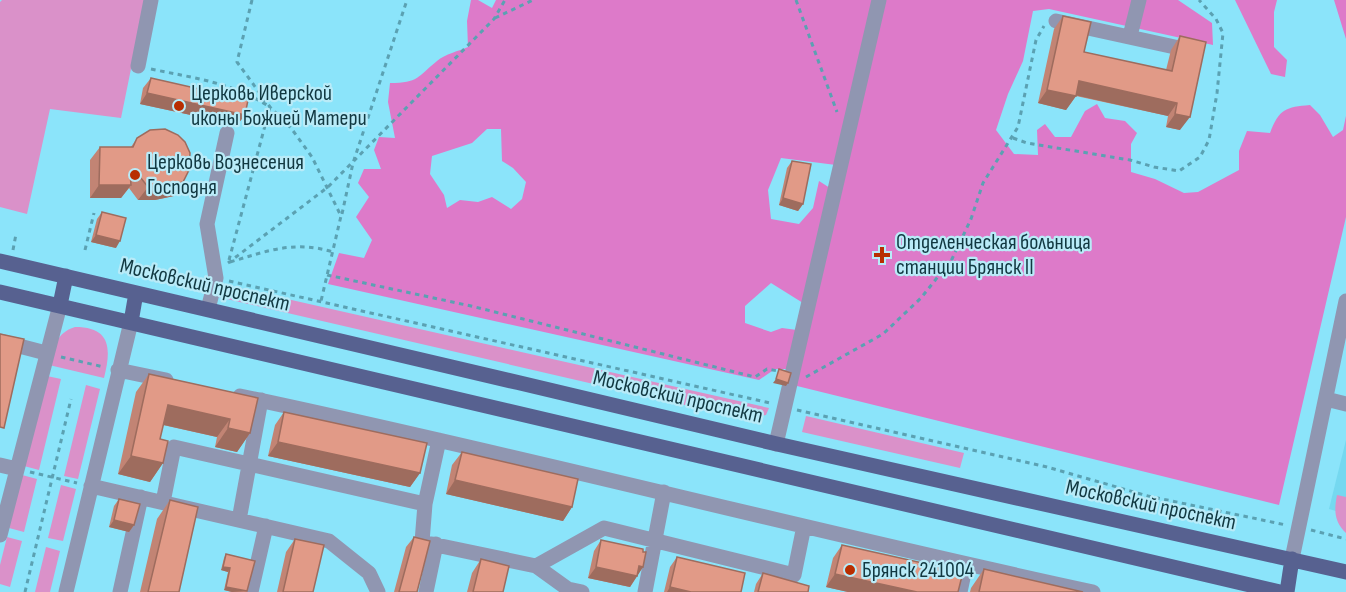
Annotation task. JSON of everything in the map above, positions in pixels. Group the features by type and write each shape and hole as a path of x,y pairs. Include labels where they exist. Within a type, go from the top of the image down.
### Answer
{"main road":[{"name":"Московский проспект","path":"0,261 777,444 1346,572"},
{"path":"60,305 66,276"},
{"path":"0,292 1280,592"},
{"path":"131,322 136,293"},
{"path":"1287,592 1292,559"}],"street":[{"path":"138,66 151,0"},
{"path":"777,444 879,0"},
{"path":"1130,36 1139,0"},
{"path":"1056,21 1196,52"},
{"path":"208,309 220,279 207,224 227,133"},
{"path":"1292,559 1346,301"},
{"path":"0,535 60,305"},
{"path":"66,592 131,322"},
{"path":"0,341 46,353"},
{"path":"118,370 184,384"},
{"path":"228,393 1093,592"},
{"path":"1327,394 1346,393"},
{"path":"1327,394 1346,404"},
{"path":"238,520 261,400"},
{"path":"439,440 425,504 422,542 536,566 568,589 582,592"},
{"path":"163,502 174,447 425,504"},
{"path":"0,465 17,469"},
{"path":"91,486 163,502 189,514 238,520 329,541 369,573 378,592"},
{"path":"645,592 664,492"},
{"path":"120,592 141,497"},
{"path":"251,592 266,526"},
{"path":"536,566 604,528 794,575 804,526"},
{"path":"426,592 436,544"},
{"path":"960,592 966,564"}],"path":[{"path":"252,0 237,62 270,107 291,128 312,156 341,216"},
{"path":"321,301 353,163 407,0"},
{"path":"228,263 328,187 494,19 505,0"},
{"path":"494,19 533,0"},
{"path":"796,0 846,139"},
{"path":"1012,138 1027,143 1131,160 1179,171 1200,157 1209,140 1217,93 1223,33 1216,19 1199,0"},
{"path":"327,275 471,306 755,377 767,369 800,380 882,334 921,298 952,259 971,219 983,183 1018,127 1036,40 1044,26 1056,21"},
{"path":"138,66 216,82 245,92 270,107"},
{"path":"270,107 228,263 220,279 1047,467 1148,496 1346,539"},
{"path":"85,250 94,213"},
{"path":"228,263 281,247 305,246 333,252"},
{"path":"46,353 118,370"},
{"path":"25,592 71,399"},
{"path":"17,469 91,486"}],"shaded area":[{"path":"2,0 145,0 121,118 50,109 27,214 0,207 0,2"},
{"path":"471,0 478,0 492,8 496,0 875,0 836,165 781,158 768,190 771,219 799,224 813,208 819,181 830,188 803,303 771,283 745,306 745,323 771,332 782,328 797,330 787,369 775,369 759,380 328,284 339,253 364,258 372,240 356,217 369,197 358,183 364,169 381,169 374,150 379,137 395,138 388,102 390,83 412,80 440,59 468,47 467,21","holes":["487,129 501,129 502,161 513,168 526,182 522,199 511,209 492,197 478,202 460,200 447,208 444,195 430,174 432,156 472,143"]},
{"path":"885,0 1178,0 1212,23 1213,45 1049,9 1033,11 1023,61 1008,94 996,130 1014,154 1038,155 1037,130 1045,124 1055,137 1071,137 1085,111 1097,104 1105,118 1125,121 1137,133 1131,144 1131,172 1155,179 1184,193 1198,192 1239,170 1239,151 1247,131 1270,133 1280,114 1289,108 1310,105 1320,115 1333,137 1343,130 1346,116 1346,217 1279,505 793,385"},
{"path":"1235,0 1277,0 1274,12 1274,47 1287,60 1285,77 1271,74"},
{"path":"1334,0 1346,0 1346,39"},
{"path":"221,284 769,408 766,415 745,419 218,297"},
{"path":"75,327 96,331 106,342 108,358 104,378 49,365 54,347 60,337"},
{"path":"47,376 61,379 39,470 24,466"},
{"path":"86,385 100,389 78,479 64,476"},
{"path":"806,416 964,453 960,468 802,432"},
{"path":"1346,440 1346,514 1329,509"},
{"path":"22,475 37,479 24,532 9,528"},
{"path":"61,485 76,489 63,541 48,538"},
{"path":"1337,495 1346,497 1346,533 1339,525 1336,516"},
{"path":"7,537 22,541 10,587 0,584 0,565"},
{"path":"46,547 60,551 50,592 35,592"}],"building":[{"path":"1063,16 1091,22 1084,52 1172,71 1180,36 1206,42 1190,117 1175,114 1177,103 1079,81 1076,96 1047,90"},
{"path":"151,78 248,100 245,115 147,93"},
{"name":"Церковь Вознесения Господня","path":"165,129 178,135 185,142 190,153 189,170 183,182 165,187 148,187 137,173 130,173 131,185 99,185 100,147 133,147 137,138 150,130"},
{"path":"792,161 811,164 803,204 783,198"},
{"path":"102,212 126,218 120,241 96,235"},
{"path":"0,334 24,339 4,428 0,427"},
{"path":"779,369 791,373 788,383 776,379"},
{"path":"149,374 258,398 250,433 228,428 230,419 168,405 160,439 168,441 163,463 131,456"},
{"path":"284,412 427,443 420,473 278,442"},
{"path":"462,452 578,479 572,507 455,480"},
{"path":"119,499 140,504 134,525 114,520"},
{"path":"170,500 198,507 179,592 148,592"},
{"path":"414,537 430,541 417,592 399,592"},
{"path":"295,539 324,545 313,592 283,592"},
{"path":"601,540 643,549 643,552 646,552 643,567 639,566 637,576 596,567"},
{"path":"842,545 963,572 958,592 917,592 835,574"},
{"path":"226,554 255,561 247,591 226,587 230,568 223,567"},
{"path":"677,557 745,573 741,592 691,592 670,587"},
{"path":"481,559 509,566 503,592 473,592"},
{"path":"984,569 1083,592 979,592"},
{"path":"763,573 809,586 808,592 758,592"}],"place":[{"name":"Церковь Иверской иконы Божией Матери","path":"179,106"},
{"name":"Церковь Вознесения Господня","path":"135,175"},
{"name":"Отделенческая больница станции Брянск II","path":"882,255"},
{"name":"Брянск 241004","path":"850,570"}]}
